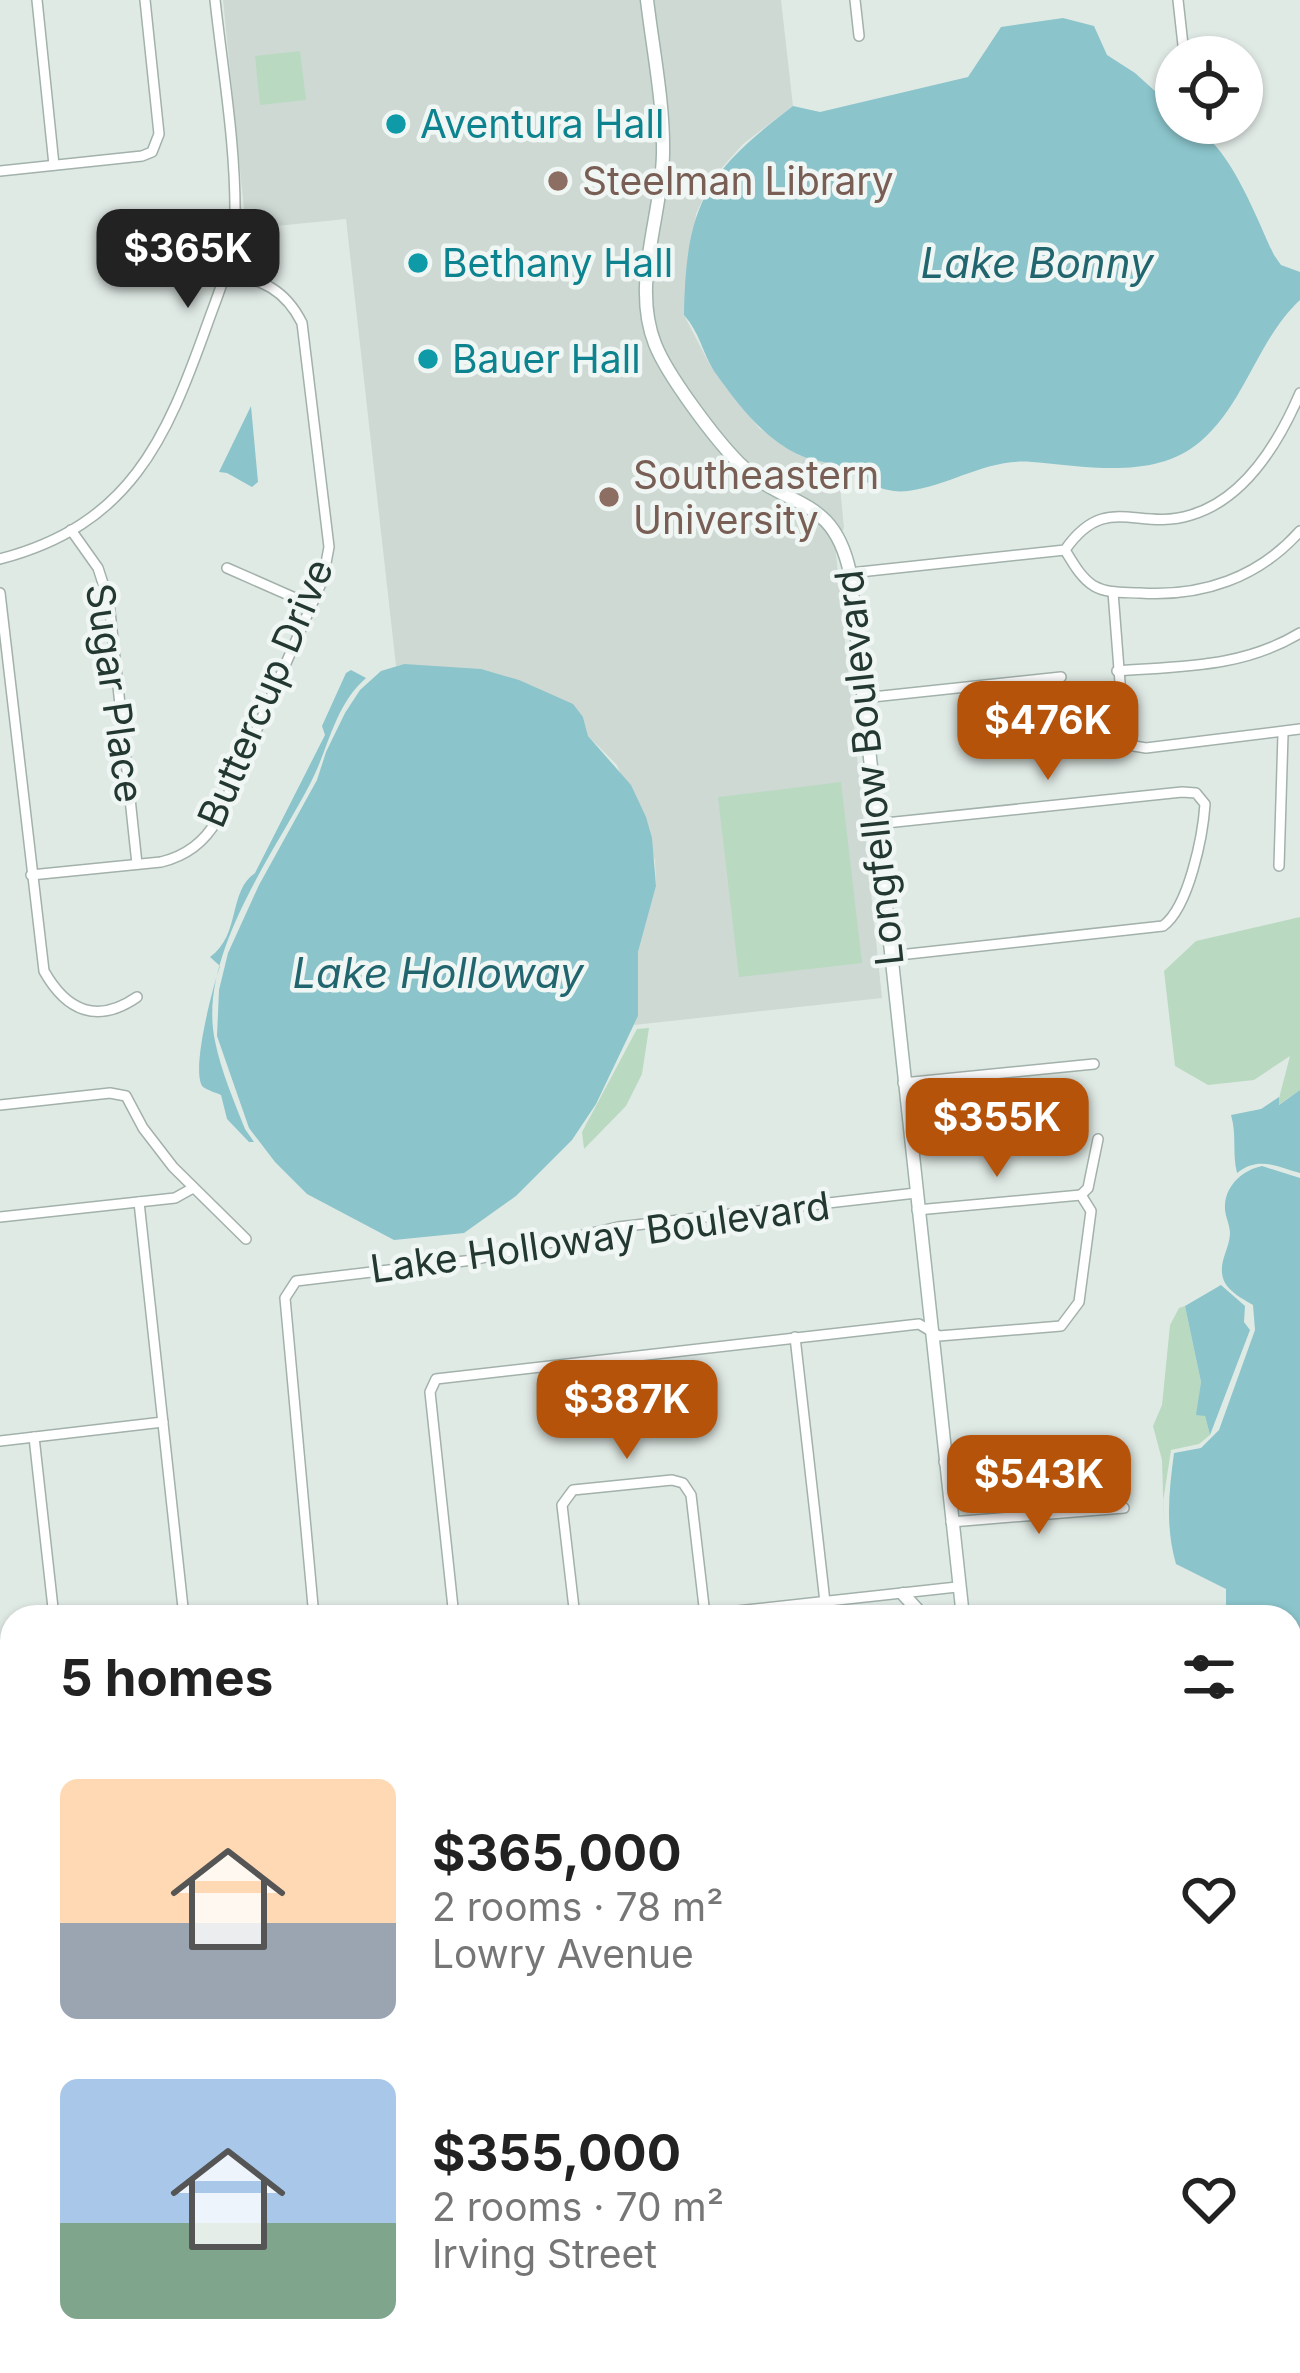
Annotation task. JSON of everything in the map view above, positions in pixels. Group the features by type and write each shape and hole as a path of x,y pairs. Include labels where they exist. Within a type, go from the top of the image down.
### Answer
{"street":[{"path":"38,0 54,165"},
{"path":"0,171 142,156 158,145 145,0"},
{"path":"0,559 71,530 113,499 149,458 174,416 226,272 235,220 215,0"},
{"name":"Longfellow Boulevard","path":"646,0 663,135 646,289 654,343 739,463 770,488 831,522 850,573 961,1605"},
{"path":"855,0 859,35"},
{"path":"1178,0 1182,36"},
{"name":"Buttercup Drive","path":"32,875 174,859 211,831 322,579 329,547 302,323 283,294 268,283 226,272"},
{"path":"850,573 1065,550 1081,529 1100,518 1176,519 1221,502 1244,483 1282,432 1300,393"},
{"name":"Sugar Place","path":"71,530 98,568 109,602 137,865"},
{"path":"1065,550 1088,582 1113,592 1183,593 1229,582 1259,567 1300,531"},
{"path":"227,568 311,605"},
{"path":"0,592 41,962 64,998 104,1014 116,1012 137,997"},
{"path":"1113,592 1124,734 1134,746 1300,729"},
{"path":"1117,671 1216,665 1300,633"},
{"path":"862,698 1061,677"},
{"path":"1279,866 1283,734"},
{"path":"876,824 1182,792 1196,793 1205,810 1177,913 1163,926 890,956"},
{"path":"54,1012 64,998"},
{"path":"903,1083 1094,1064"},
{"path":"0,1105 110,1093 126,1096 156,1147 246,1239"},
{"path":"917,1210 1081,1195 1088,1188 1098,1139"},
{"path":"0,1217 176,1198 193,1188"},
{"name":"Lake Holloway Boulevard","path":"313,1605 286,1312 288,1289 306,1278 473,1260 618,1227 916,1193"},
{"path":"453,1605 430,1392 436,1379 919,1324 940,1336 1061,1325 1079,1301 1091,1211 1081,1195"},
{"path":"139,1202 183,1605"},
{"path":"795,1337 824,1602"},
{"path":"0,1441 163,1422"},
{"path":"34,1437 52,1605"},
{"path":"944,1462 1074,1450"},
{"path":"574,1605 562,1505 566,1497 581,1489 672,1480 692,1495 704,1605"},
{"path":"951,1522 1124,1508"},
{"path":"797,1605 957,1587"},
{"path":"903,1594 913,1605"}],"shaded area":[{"name":"Southeastern University","path":"223,0 781,0 793,106 743,144 712,179 696,214 684,315 710,365 759,428 798,455 838,466 844,528 835,544 882,998 634,1025 638,952 656,886 655,860 617,765 588,736 583,717 404,664 396,666 346,219 246,229"}],"green space":[{"path":"300,51 306,100 260,105 255,56"},
{"path":"841,782 862,963 739,977 718,797"},
{"path":"1300,917 1300,1090 1277,1106 1290,1056 1254,1080 1208,1085 1175,1066 1164,971 1196,941"},
{"path":"649,1028 642,1074 626,1106 584,1149 582,1132 637,1029"},
{"path":"1185,1306 1201,1382 1197,1414 1205,1416 1210,1435 1199,1444 1171,1450 1163,1501 1162,1460 1153,1426 1162,1405 1170,1325"}],"water":[{"name":"Lake Bonny","path":"1063,18 1094,26 1107,55 1155,91 1155,144 1214,144 1223,155 1274,255 1281,265 1300,272 1300,300 1273,333 1229,408 1183,454 1120,468 1016,462 924,488 881,488 784,447 761,428 714,371 684,315 696,218 720,172 793,106 820,112 968,77 1001,27"},
{"path":"251,406 258,482 252,487 219,472"},
{"name":"Lake Holloway","path":"404,664 481,669 573,704 588,736 631,785 646,817 656,886 638,952 638,1016 596,1104 572,1140 516,1196 464,1233 394,1240 307,1194 275,1162 249,1128 217,1036 219,990 228,953 317,780 345,713 381,671"},
{"path":"351,670 366,678 339,714 310,784 242,908 220,966 210,957 226,937 241,891 255,873 325,735 322,726"},
{"path":"217,976 212,1009 215,1041 232,1097 254,1142 227,1119 221,1095 203,1087 200,1078 204,1029"},
{"path":"1300,1090 1300,1173 1260,1164 1237,1173 1231,1115 1261,1109 1279,1097 1279,1105"},
{"path":"1262,1166 1300,1178 1300,1605 1226,1605 1226,1589 1176,1564 1169,1522 1174,1453 1201,1448 1219,1430 1255,1330 1253,1305 1229,1289 1222,1268 1230,1234 1226,1198 1248,1171"},
{"path":"1221,1285 1245,1306 1244,1322 1250,1330 1210,1435 1205,1416 1196,1415 1201,1382 1185,1306"}],"place":[{"name":"Aventura Hall","path":"396,124"},
{"name":"Steelman Library","path":"558,181"},
{"name":"Bethany Hall","path":"418,263"},
{"name":"Bauer Hall","path":"428,359"},
{"name":"Southeastern University","path":"609,497"}]}
